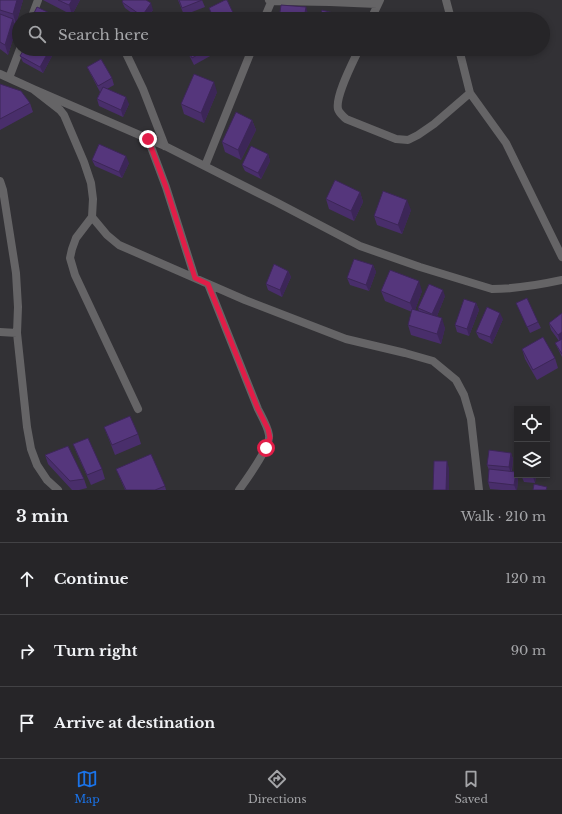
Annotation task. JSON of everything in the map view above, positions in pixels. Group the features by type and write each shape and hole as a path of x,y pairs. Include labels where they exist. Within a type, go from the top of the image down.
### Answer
{"street":[{"path":"34,12 38,0"},
{"path":"267,12 271,0 378,2 374,12"},
{"path":"446,0 449,12"},
{"path":"15,56 3,75 165,146 360,246 420,267 492,289 542,284 562,280"},
{"path":"127,56 143,89 165,146"},
{"path":"205,166 249,56"},
{"path":"356,56 339,94 338,108 340,113 346,118 396,139 408,140 418,135 434,124 470,93"},
{"path":"461,56 470,93 506,144 562,257"},
{"path":"33,89 54,105 64,115 84,162 91,183 93,199 92,217 76,238 70,258 75,275 138,409"},
{"path":"148,139 166,187 195,278"},
{"path":"0,181 16,273 18,307 17,333 27,427 31,449 37,465 47,480 57,490"},
{"path":"92,217 107,235 119,245 245,300 346,339 434,361 456,380 464,395 472,419 479,490"},
{"path":"208,284 258,409 268,429 270,438 266,448 239,490"},
{"path":"0,332 17,333"}],"building":[{"path":"0,0 17,0 12,14 0,10"},
{"path":"58,0 72,0 69,5"},
{"path":"123,0 146,0 151,3 145,12 136,12 122,2"},
{"path":"179,0 202,0 182,8"},
{"path":"227,0 233,12 211,12 209,8"},
{"path":"281,5 306,7 305,12 280,12"},
{"path":"37,7 47,12 34,12"},
{"path":"0,14 12,19 12,22 5,45 0,42"},
{"path":"20,56 46,56 40,67"},
{"path":"101,59 112,78 98,86 87,67"},
{"path":"194,74 214,82 201,113 181,104"},
{"path":"0,84 21,91 30,103 0,119"},
{"path":"103,87 126,97 121,110 97,99"},
{"path":"236,112 252,120 238,150 222,142"},
{"path":"99,144 126,156 119,172 92,160"},
{"path":"251,146 268,154 258,173 242,165"},
{"path":"335,180 360,192 351,211 326,199"},
{"path":"383,191 407,200 398,225 374,216"},
{"path":"354,259 373,265 366,285 347,278"},
{"path":"274,264 288,271 280,290 266,284"},
{"path":"390,270 419,281 410,303 381,291"},
{"path":"429,284 443,290 432,314 418,308"},
{"path":"527,298 538,322 527,327 516,303"},
{"path":"464,299 476,303 467,329 455,325"},
{"path":"487,307 500,313 490,337 476,332"},
{"path":"412,309 442,318 437,334 408,325"},
{"path":"562,313 562,332 558,335 549,323"},
{"path":"543,337 555,358 533,370 522,349"},
{"path":"562,339 562,354 555,343"},
{"path":"130,416 138,434 112,445 104,427"},
{"path":"88,438 102,469 87,475 73,444"},
{"path":"68,446 84,479 70,481 45,455"},
{"path":"489,450 511,453 509,467 487,465"},
{"path":"151,454 165,486 155,490 126,490 116,469"},
{"path":"434,461 447,461 446,490 433,490"},
{"path":"489,469 514,472 514,485 488,482"},
{"path":"534,484 547,487 546,490 533,490"}],"route":[{"path":"148,139 166,187 195,278 208,284 258,409 268,429 270,438 266,448"}]}
